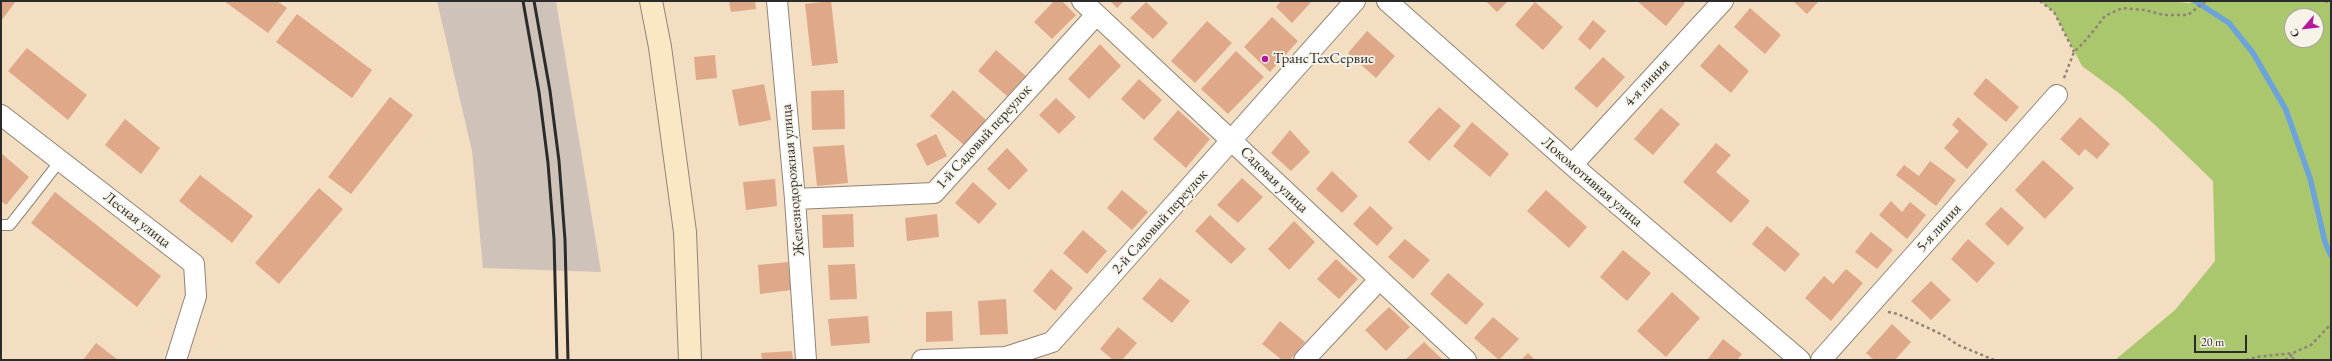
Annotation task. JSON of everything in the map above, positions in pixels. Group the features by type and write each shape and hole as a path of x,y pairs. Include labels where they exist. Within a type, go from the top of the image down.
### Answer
{"street":[{"path":"651,1 660,46 685,232 690,360"},
{"name":"Железнодорожная улица","path":"777,1 795,199 806,360"},
{"name":"Садовая улица","path":"1082,1 1466,360"},
{"name":"2-й Садовый переулок","path":"922,360 1006,357 1052,342 1355,1"},
{"name":"Локомотивная улица","path":"1387,1 1572,165 1800,360"},
{"name":"4-я линия","path":"1572,165 1723,1"},
{"name":"1-й Садовый переулок","path":"795,199 934,192 1096,15"},
{"name":"5-я линия","path":"1821,360 2057,95"},
{"name":"Лесная улица","path":"1,115 194,264 196,296 176,360"},
{"path":"1304,360 1379,280"}],"lane":[{"path":"1,225 10,225 60,161"}],"path":[{"path":"2040,1 2054,12 2074,52"},
{"path":"2057,95 2074,52 2087,40 2105,16 2122,8 2145,10 2164,15 2188,15 2206,1"},
{"path":"2325,1 2331,3"},
{"path":"1868,307 1898,314 1943,335 1958,346 1994,360"},
{"path":"2285,360 2293,353 2311,345 2331,324"},
{"path":"2246,360 2257,356 2293,353"},
{"path":"2293,353 2293,360"}],"shaded area":[{"path":"437,1 556,1 601,272 483,268 472,151"}],"green space":[{"path":"2040,1 2166,1 2189,3 2195,1 2331,1 2331,360 2115,360 2175,310 2215,261 2213,181 2154,124 2120,94 2082,66 2054,12"}],"building":[{"path":"1,1 16,1 1,21"},
{"path":"224,1 277,1 287,8 268,33"},
{"path":"729,1 755,1 756,9 731,12"},
{"path":"831,1 838,63 812,66 805,4"},
{"path":"1054,1 1062,1 1076,15 1052,39 1034,22"},
{"path":"1110,1 1124,1 1117,8"},
{"path":"1281,1 1312,1 1292,23 1276,7"},
{"path":"1486,1 1508,1 1497,12"},
{"path":"1637,1 1682,1 1685,3 1666,26"},
{"path":"1793,1 1819,1 1807,14"},
{"path":"1146,2 1168,23 1153,39 1130,18"},
{"path":"1535,2 1563,27 1543,50 1515,25"},
{"path":"1750,8 1781,35 1765,54 1734,27"},
{"path":"297,14 372,70 352,98 276,42"},
{"path":"1272,17 1298,41 1270,72 1244,47"},
{"path":"1593,20 1606,31 1590,50 1578,39"},
{"path":"1207,21 1232,43 1195,83 1171,61"},
{"path":"1367,31 1395,56 1376,78 1348,53"},
{"path":"1100,44 1121,66 1089,99 1068,79"},
{"path":"1719,44 1749,71 1731,93 1700,66"},
{"path":"27,48 87,95 68,120 8,71"},
{"path":"996,50 1026,76 1007,96 978,71"},
{"path":"1236,51 1264,77 1228,114 1201,89"},
{"path":"715,55 717,78 696,80 694,57"},
{"path":"1603,57 1625,77 1597,108 1574,88"},
{"path":"1986,78 2019,107 2006,122 1973,94"},
{"path":"1139,79 1162,100 1144,120 1121,99"},
{"path":"764,84 771,120 739,126 732,90"},
{"path":"844,90 845,129 812,130 811,91"},
{"path":"953,90 986,120 964,145 930,116"},
{"path":"390,97 413,115 351,194 328,177"},
{"path":"1056,98 1076,117 1059,134 1039,115"},
{"path":"1439,107 1461,126 1429,161 1408,142"},
{"path":"1661,108 1680,124 1653,155 1634,139"},
{"path":"1178,110 1210,139 1186,168 1153,139"},
{"path":"1958,117 1988,144 1967,169 1944,148 1959,131 1952,125"},
{"path":"2080,117 2110,144 2097,159 2085,149 2079,156 2060,139"},
{"path":"125,119 160,148 141,174 105,145"},
{"path":"1472,122 1509,154 1490,177 1453,146"},
{"path":"1290,130 1310,152 1291,171 1271,153"},
{"path":"936,134 947,156 927,166 916,144"},
{"path":"1716,143 1731,155 1716,172 1750,201 1731,223 1683,182"},
{"path":"844,145 848,183 817,186 813,147"},
{"path":"1007,148 1028,170 1009,190 987,169"},
{"path":"1,153 29,177 6,205 1,201"},
{"path":"2043,160 2074,188 2045,219 2015,190"},
{"path":"1930,161 1956,180 1936,206 1896,175 1904,165 1919,176"},
{"path":"1332,171 1358,196 1342,213 1316,189"},
{"path":"200,175 253,216 232,243 179,201"},
{"path":"1242,178 1263,197 1238,223 1217,205"},
{"path":"775,179 777,206 746,210 743,182"},
{"path":"973,182 997,204 979,224 955,203"},
{"path":"319,188 343,209 279,284 255,263"},
{"path":"1122,190 1148,212 1132,230 1107,208"},
{"path":"1546,190 1587,227 1569,248 1527,211"},
{"path":"55,192 161,276 137,307 31,223"},
{"path":"1891,201 1902,212 1910,202 1926,215 1907,239 1879,215"},
{"path":"1370,206 1393,228 1377,246 1353,224"},
{"path":"2001,207 2024,228 2008,246 1985,224"},
{"path":"853,214 854,247 823,248 822,215"},
{"path":"937,214 939,237 907,241 905,218"},
{"path":"1210,215 1246,249 1231,264 1195,231"},
{"path":"1294,221 1315,242 1289,270 1268,249"},
{"path":"1767,226 1800,254 1785,272 1752,244"},
{"path":"1083,230 1107,251 1087,274 1063,253"},
{"path":"1871,232 1893,250 1877,269 1855,252"},
{"path":"1405,239 1430,260 1413,279 1388,257"},
{"path":"1968,239 1995,263 1977,283 1951,259"},
{"path":"1623,250 1651,273 1627,301 1600,277"},
{"path":"1336,259 1358,279 1339,299 1317,279"},
{"path":"788,262 791,290 760,294 758,265"},
{"path":"855,264 857,299 830,300 828,265"},
{"path":"1051,269 1073,288 1055,311 1033,291"},
{"path":"1846,269 1863,283 1831,321 1805,298 1824,276 1833,284"},
{"path":"1448,273 1484,304 1466,325 1430,294"},
{"path":"1160,278 1190,301 1172,323 1142,299"},
{"path":"1931,281 1951,300 1931,320 1911,301"},
{"path":"1672,292 1700,318 1666,357 1637,331"},
{"path":"1006,299 1008,334 980,335 978,301"},
{"path":"1389,307 1410,327 1386,351 1365,330"},
{"path":"952,311 953,341 926,342 926,312"},
{"path":"868,316 870,343 831,346 828,319"},
{"path":"1493,317 1519,339 1499,360 1474,338"},
{"path":"1280,321 1305,342 1290,360 1282,360 1262,344"},
{"path":"1892,324 1911,342 1895,360 1874,360 1866,353"},
{"path":"1118,327 1137,343 1122,360 1113,360 1100,349"},
{"path":"1723,339 1742,354 1737,360 1707,360"},
{"path":"1424,342 1443,360 1405,360"},
{"path":"96,343 118,360 83,360"},
{"path":"792,351 793,360 762,360 761,353"},
{"path":"1528,353 1535,360 1521,360"}],"waterway":[{"path":"2195,1 2229,23 2253,53 2286,110 2310,178 2325,242 2331,256"}],"railway":[{"path":"523,1 539,92 548,163 554,239 557,360"},
{"path":"534,1 550,91 559,161 565,240 568,360"}],"place":[{"name":"ТрансТехСервис","path":"1265,59"}]}
